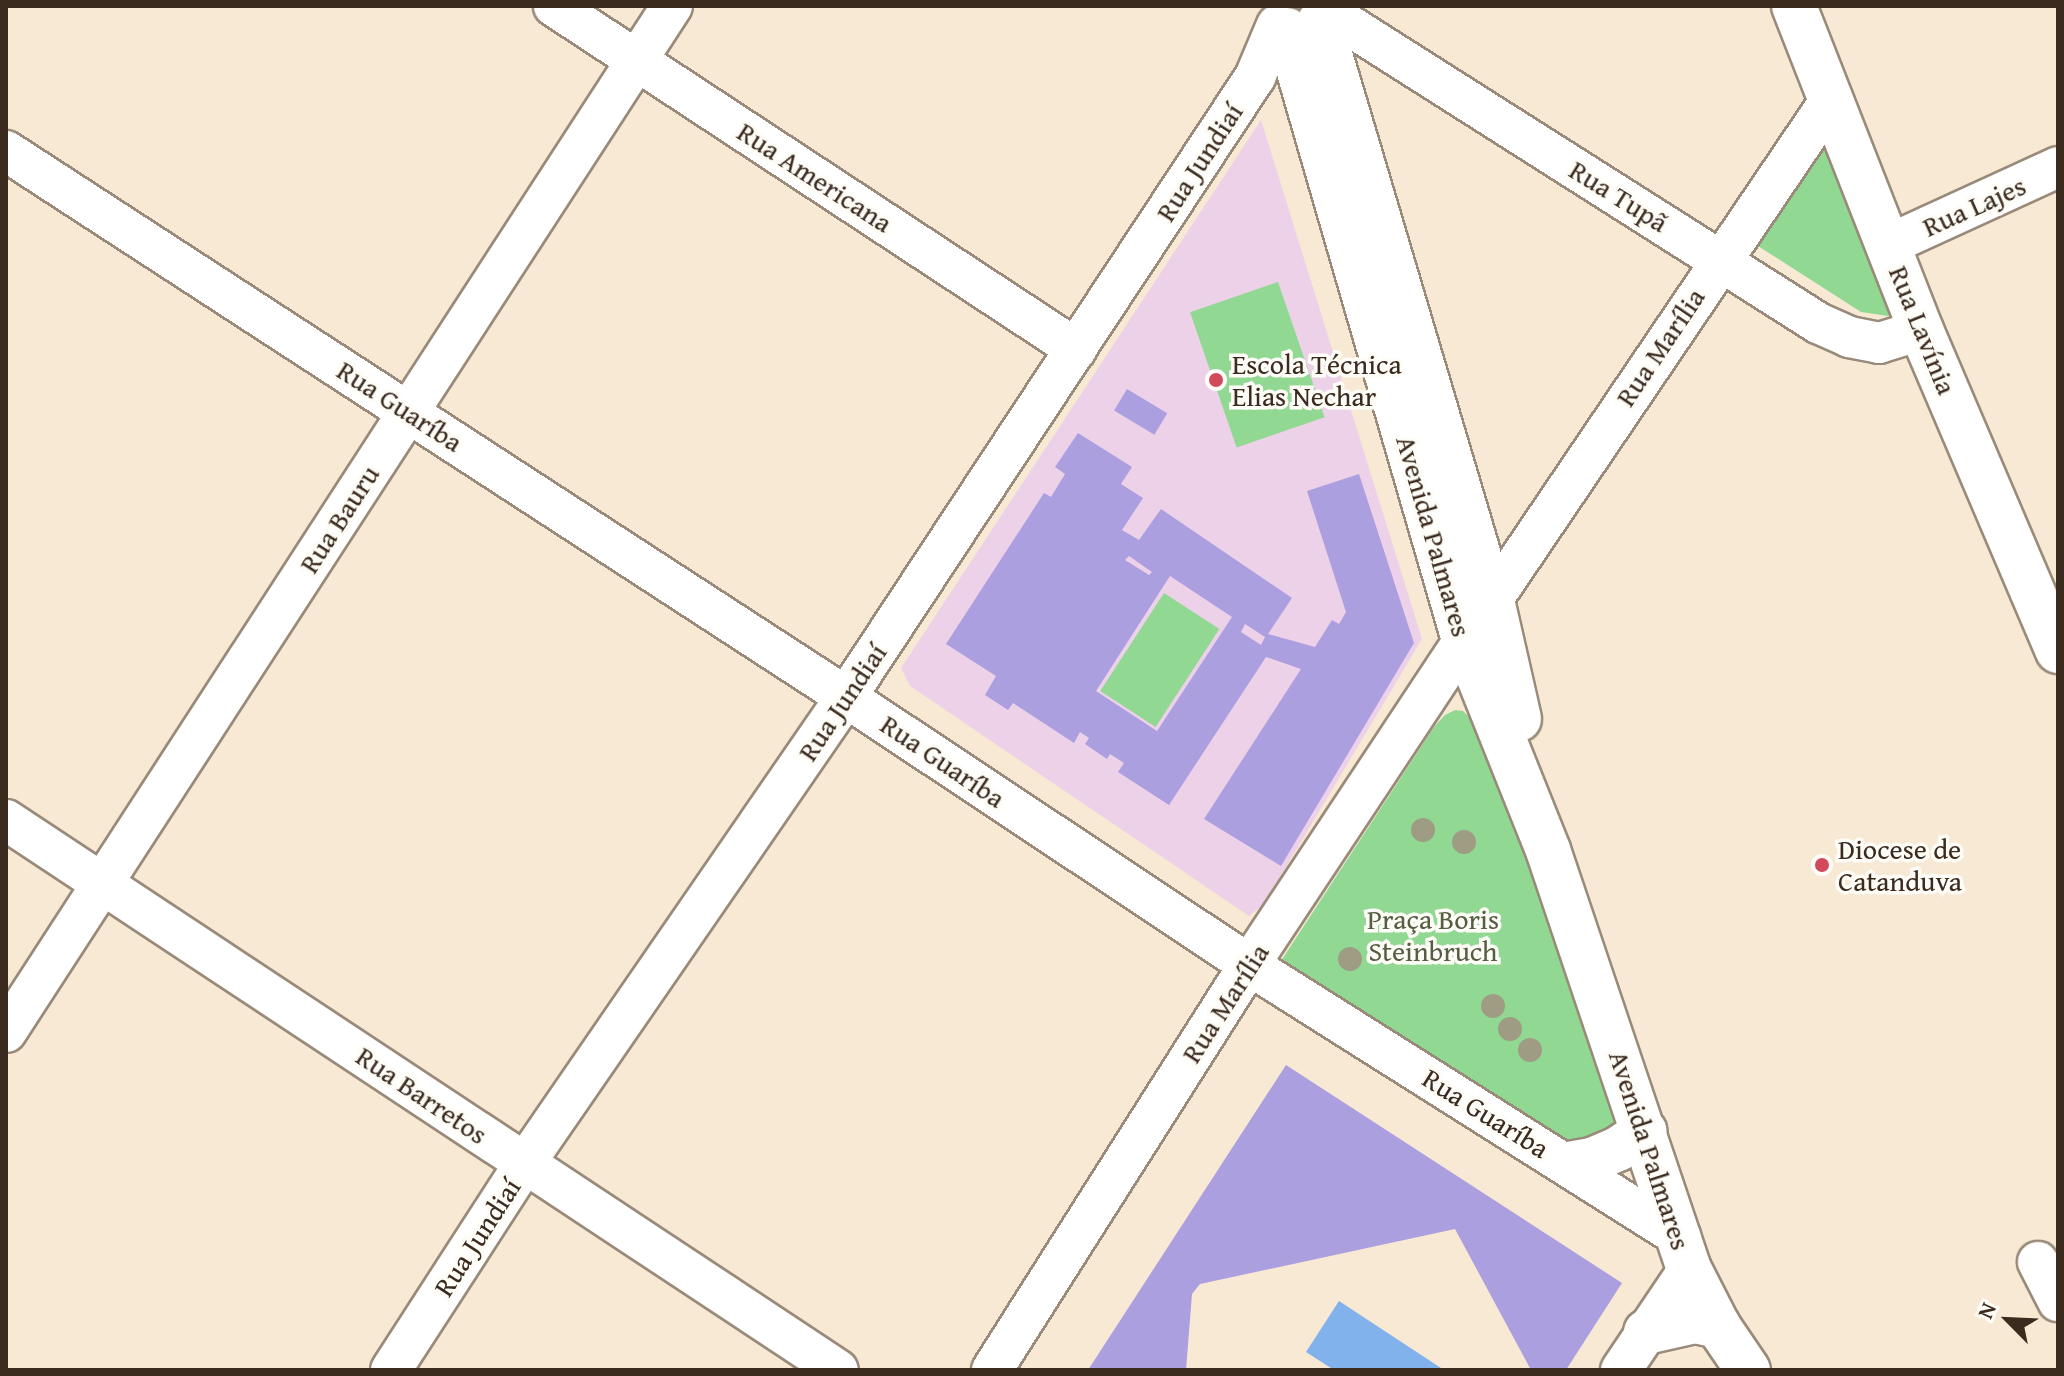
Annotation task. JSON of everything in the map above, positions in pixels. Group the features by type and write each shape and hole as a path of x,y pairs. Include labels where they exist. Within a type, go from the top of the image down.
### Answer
{"main road":[{"name":"Rua Lavínia","path":"1794,6 1890,244 1921,330 2054,628"},
{"name":"Avenida Palmares","path":"1301,17 1492,600 1548,850"},
{"name":"Avenida Palmares","path":"1301,17 1464,640 1548,850 1685,1253 1718,1326 1748,1370"},
{"path":"1464,640 1492,600"},
{"path":"1569,1164 1592,1160 1618,1149 1645,1131"},
{"path":"1646,1332 1695,1321 1718,1326"}],"street":[{"name":"Rua Americana","path":"554,6 1076,349"},
{"name":"Rua Bauru","path":"6,1032 672,6"},
{"name":"Rua Tupã","path":"1301,17 1719,260 1818,323 1849,337 1879,343 1921,330"},
{"name":"Rua Jundiaí","path":"391,1370 525,1163 846,697 1255,77 1301,17"},
{"name":"Rua Marília","path":"1492,600 1719,260 1832,98"},
{"name":"Rua Guaríba","path":"6,151 846,697 1249,965 1569,1164 1685,1253"},
{"name":"Rua Lajes","path":"1890,244 2058,167"},
{"name":"Rua Marília","path":"992,1370 1249,965 1464,640"},
{"name":"Rua Barretos","path":"6,820 838,1370"},
{"path":"1621,1370 1646,1332 1685,1253"},
{"path":"2038,1262 2058,1301"}],"shaded area":[{"name":"Escola Técnica Elias Nechar","path":"1261,120 1422,639 1264,904 1249,916 910,686 901,668"}],"green space":[{"path":"1831,117 1901,309 1888,316 1861,312 1744,237"},
{"path":"1278,282 1325,417 1237,447 1190,312"},
{"path":"1164,593 1219,629 1156,727 1100,691"},
{"name":"Praça Boris Steinbruch","path":"1455,710 1463,711 1481,728 1620,1117 1614,1133 1574,1146 1299,990 1279,964 1434,727 1445,715"}],"water":[{"path":"1339,1301 1444,1370 1334,1370 1306,1352"}],"building":[{"path":"1127,389 1167,413 1154,435 1114,410"},
{"path":"1078,433 1132,467 1121,484 1143,498 1122,530 1139,540 1161,509 1292,598 1268,634 1315,647 1332,620 1339,624 1346,612 1307,491 1359,474 1414,643 1281,866 1204,819 1301,669 1266,657 1169,805 1118,772 1124,763 1110,754 1107,759 1085,744 1089,738 1080,732 1074,743 1013,703 1008,710 985,695 996,676 946,644 1044,493 1051,497 1065,474 1055,467","holes":["1129,556 1152,572 1149,575 1125,560","1170,576 1232,617 1157,731 1096,691","1245,624 1265,637 1261,645 1241,632"]},
{"path":"1286,1065 1622,1283 1566,1370 1531,1370 1455,1229 1200,1284 1192,1294 1186,1370 1088,1370"}],"place":[{"name":"Escola Técnica Elias Nechar","path":"1216,380"},
{"name":"Diocese de Catanduva","path":"1822,865"}]}
